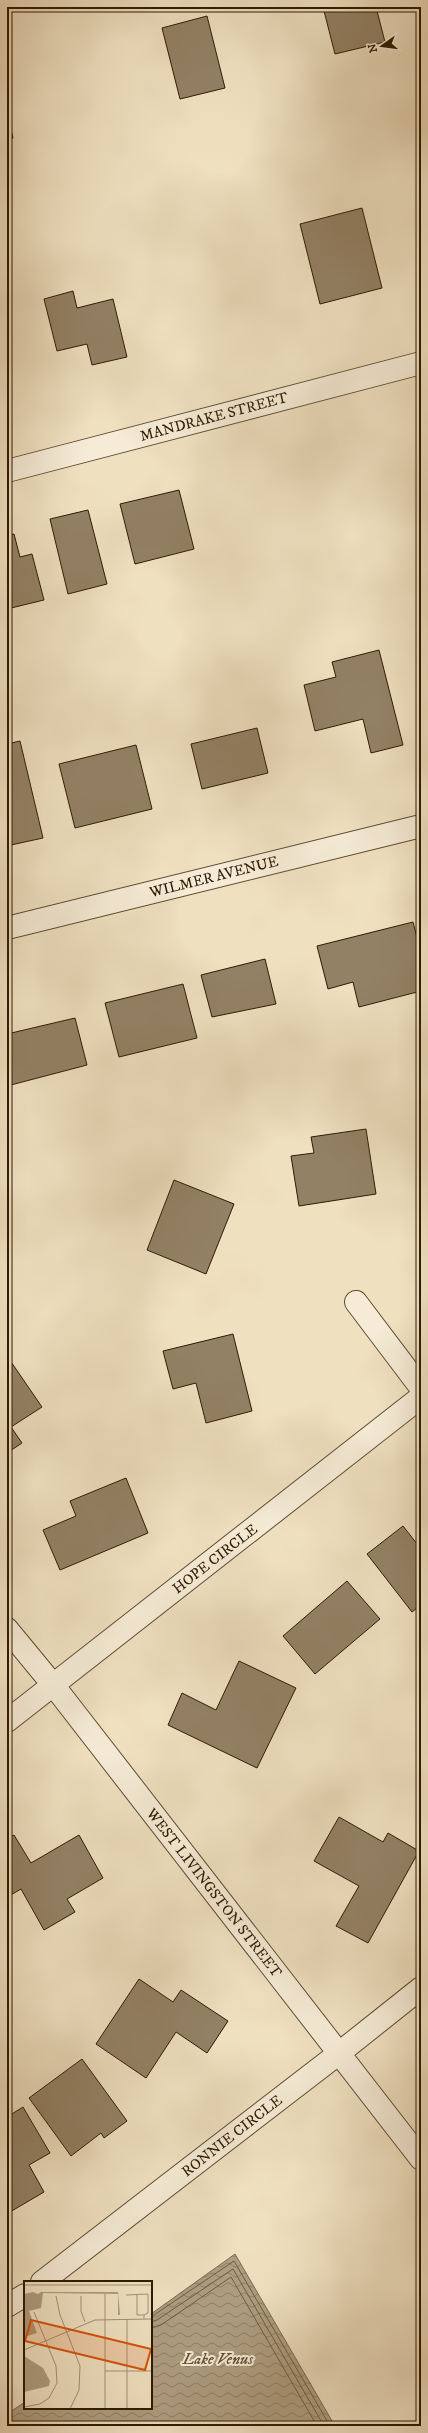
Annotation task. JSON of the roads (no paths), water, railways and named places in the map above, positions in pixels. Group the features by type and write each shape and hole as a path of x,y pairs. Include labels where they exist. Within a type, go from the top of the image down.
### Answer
{"street":[{"name":"MANDRAKE STREET","path":"7,471 421,363"},
{"name":"WILMER AVENUE","path":"7,928 421,826"},
{"path":"356,1302 421,1388"},
{"name":"HOPE CIRCLE","path":"7,1721 54,1686 421,1397"},
{"name":"WEST LIVINGSTON STREET","path":"7,1629 54,1686 338,2054 421,2159"},
{"name":"RONNIE CIRCLE","path":"43,2281 338,2054 421,1988"},
{"path":"7,2306 24,2296"}],"water":[{"name":"Lake Venus","path":"235,2254 335,2426 7,2426 7,2414 24,2403 24,2409 152,2409 152,2313"}]}
